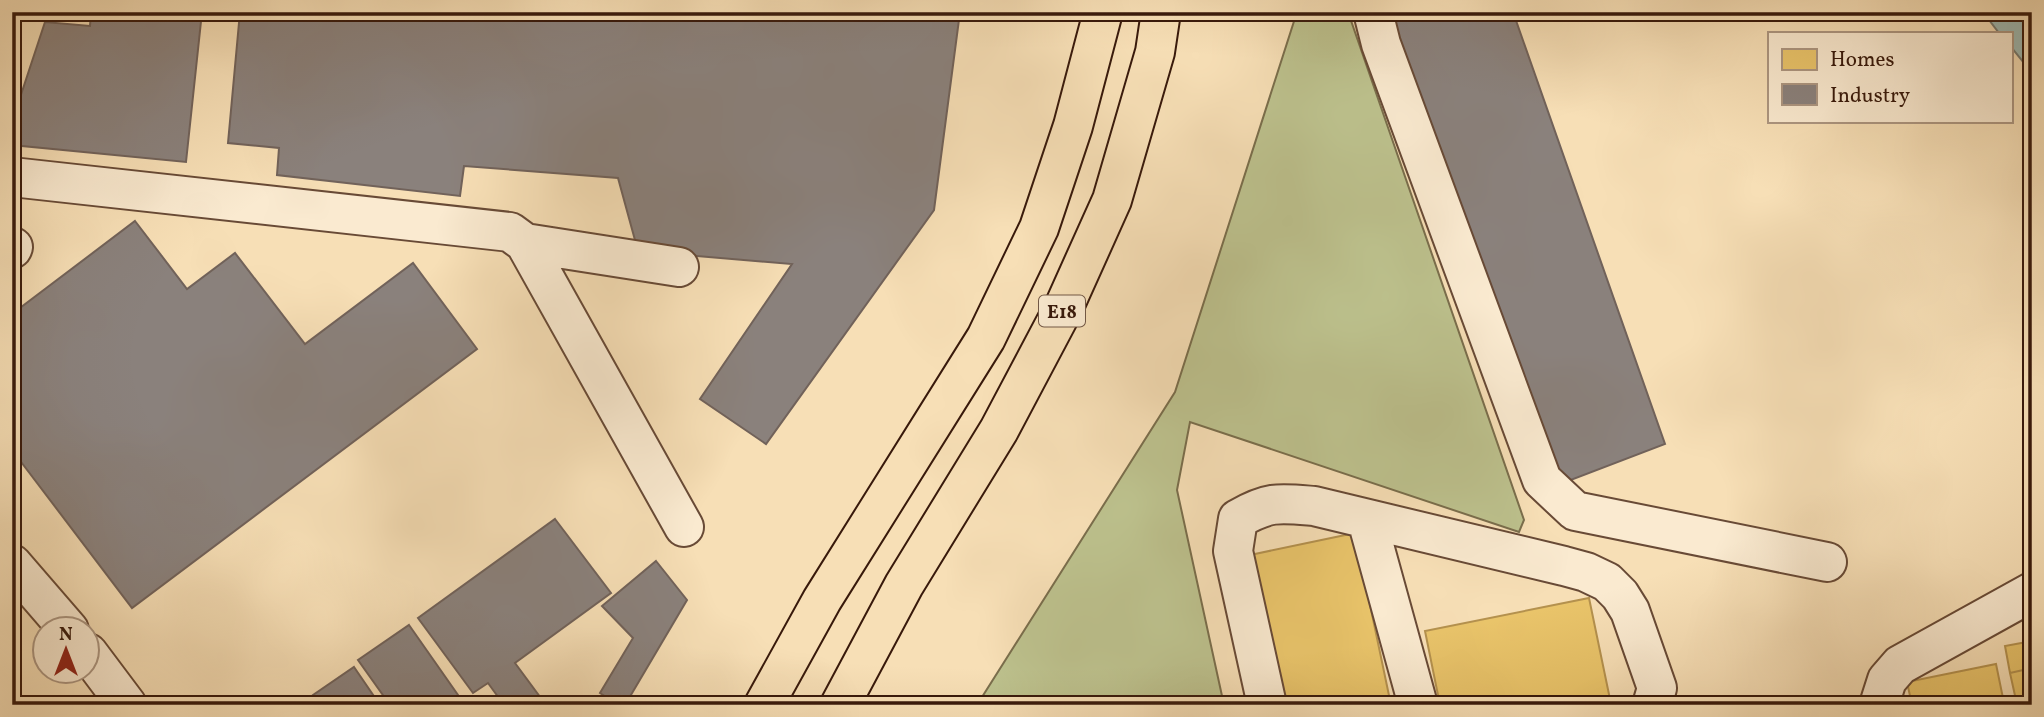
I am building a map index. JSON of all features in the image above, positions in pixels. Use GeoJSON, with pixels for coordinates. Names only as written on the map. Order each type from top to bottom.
{"type":"FeatureCollection","features":[{"type":"Feature","properties":{"kind":"highway","name":"E18"},"geometry":{"type":"LineString","coordinates":[[764,705],[822,600],[986,338],[1039,228],[1073,126],[1103,12]]}},
{"type":"Feature","properties":{"kind":"highway","name":"E18"},"geometry":{"type":"LineString","coordinates":[[840,705],[904,585],[999,430],[1063,309],[1112,200],[1155,52],[1161,12]]}},
{"type":"Feature","properties":{"kind":"street"},"geometry":{"type":"LineString","coordinates":[[1373,12],[1381,44],[1542,481],[1575,511],[1827,562]]}},
{"type":"Feature","properties":{"kind":"street"},"geometry":{"type":"LineString","coordinates":[[12,177],[510,232],[525,243],[684,527]]}},
{"type":"Feature","properties":{"kind":"street"},"geometry":{"type":"LineString","coordinates":[[525,243],[679,267]]}},
{"type":"Feature","properties":{"kind":"street"},"geometry":{"type":"LineString","coordinates":[[1267,705],[1233,551],[1238,519],[1259,507],[1283,503],[1314,506],[1564,566],[1607,582],[1620,595],[1630,611],[1657,688],[1652,705]]}},
{"type":"Feature","properties":{"kind":"street"},"geometry":{"type":"LineString","coordinates":[[1367,520],[1418,705]]}},
{"type":"Feature","properties":{"kind":"street"},"geometry":{"type":"LineString","coordinates":[[12,564],[58,616]]}},
{"type":"Feature","properties":{"kind":"street"},"geometry":{"type":"LineString","coordinates":[[1879,702],[1887,680],[1900,665],[2032,592]]}},
{"type":"Feature","properties":{"kind":"street"},"geometry":{"type":"LineString","coordinates":[[102,672],[127,705]]}},
{"type":"Feature","properties":{"kind":"green space"},"geometry":{"type":"Polygon","coordinates":[[[1297,12],[1348,12],[1524,520],[1519,532],[1190,422],[1177,490],[1224,705],[977,705],[1175,392],[1297,12]]]}},
{"type":"Feature","properties":{"kind":"water"},"geometry":{"type":"Polygon","coordinates":[[[1983,12],[2032,12],[2032,73],[2012,48],[2012,32],[1998,32],[1983,12]]]}},
{"type":"Feature","properties":{"kind":"building: Homes"},"geometry":{"type":"Polygon","coordinates":[[[1355,533],[1391,705],[1282,705],[1250,555],[1355,533]]]}},
{"type":"Feature","properties":{"kind":"building: Homes"},"geometry":{"type":"Polygon","coordinates":[[[1589,598],[1611,704],[1440,705],[1425,631],[1589,598]]]}},
{"type":"Feature","properties":{"kind":"building: Homes"},"geometry":{"type":"Polygon","coordinates":[[[2032,641],[2032,668],[2010,673],[2005,646],[2032,641]]]}},
{"type":"Feature","properties":{"kind":"building: Homes"},"geometry":{"type":"Polygon","coordinates":[[[1996,664],[2004,703],[1912,705],[1907,682],[1996,664]]]}},
{"type":"Feature","properties":{"kind":"building: Homes"},"geometry":{"type":"Polygon","coordinates":[[[2032,668],[2032,697],[2016,700],[2010,673],[2032,668]]]}},
{"type":"Feature","properties":{"kind":"building: Industry"},"geometry":{"type":"Polygon","coordinates":[[[91,12],[202,12],[186,162],[12,145],[12,122],[45,22],[90,26],[91,12]]]}},
{"type":"Feature","properties":{"kind":"building: Industry"},"geometry":{"type":"Polygon","coordinates":[[[240,12],[960,12],[934,210],[766,444],[700,399],[792,264],[638,251],[618,178],[464,166],[460,196],[277,175],[279,148],[228,143],[240,12]]]}},
{"type":"Feature","properties":{"kind":"building: Industry"},"geometry":{"type":"Polygon","coordinates":[[[1370,12],[1513,12],[1665,444],[1542,491],[1370,12]]]}},
{"type":"Feature","properties":{"kind":"building: Industry"},"geometry":{"type":"Polygon","coordinates":[[[135,221],[187,289],[235,253],[305,344],[413,263],[477,349],[132,608],[12,450],[12,314],[135,221]]]}},
{"type":"Feature","properties":{"kind":"building: Industry"},"geometry":{"type":"Polygon","coordinates":[[[555,519],[611,593],[515,663],[546,705],[504,705],[488,683],[473,693],[418,618],[555,519]]]}},
{"type":"Feature","properties":{"kind":"building: Industry"},"geometry":{"type":"Polygon","coordinates":[[[656,561],[687,600],[625,705],[618,705],[600,693],[633,638],[602,606],[656,561]]]}},
{"type":"Feature","properties":{"kind":"building: Industry"},"geometry":{"type":"Polygon","coordinates":[[[409,625],[465,705],[390,705],[358,660],[409,625]]]}},
{"type":"Feature","properties":{"kind":"building: Industry"},"geometry":{"type":"Polygon","coordinates":[[[354,667],[380,705],[319,705],[313,695],[354,667]]]}}]}
